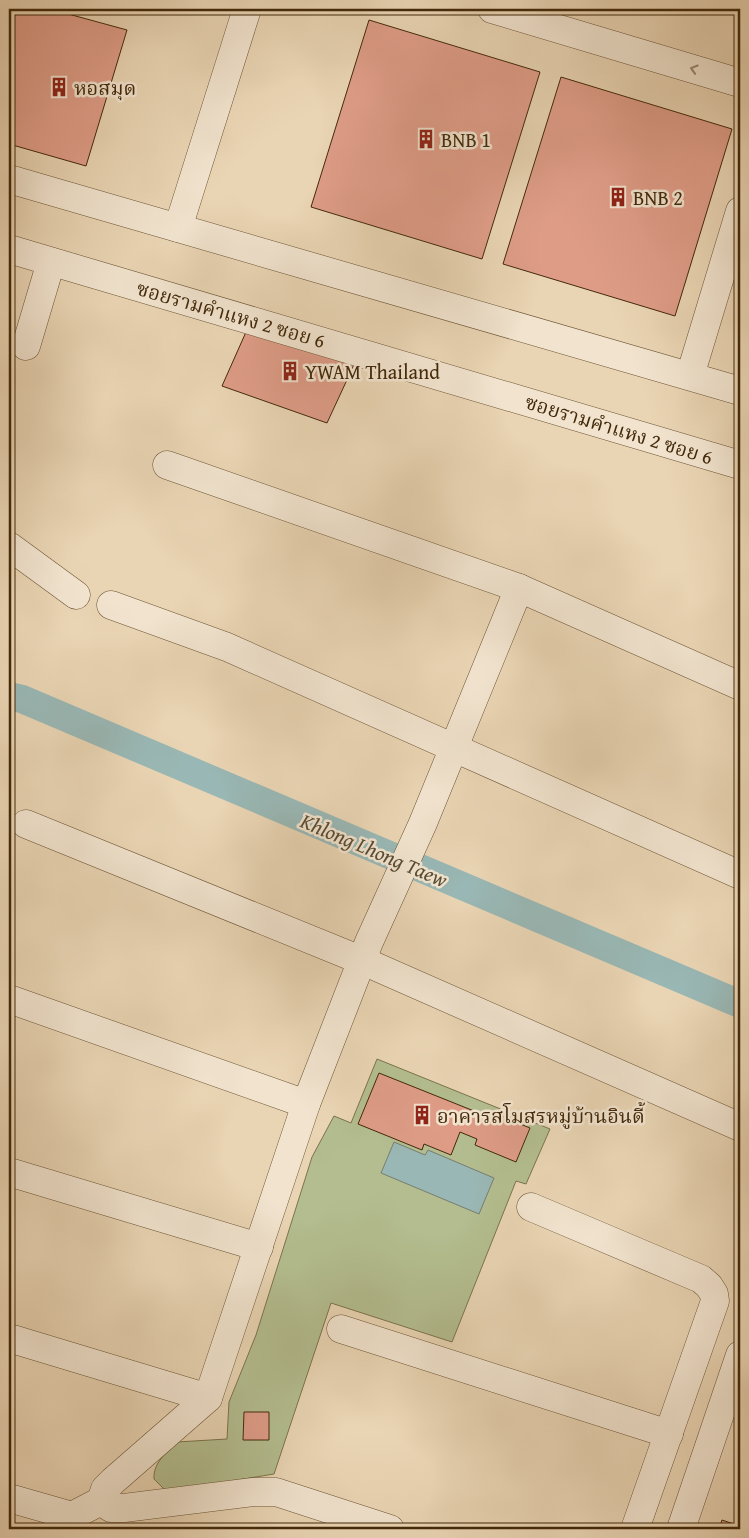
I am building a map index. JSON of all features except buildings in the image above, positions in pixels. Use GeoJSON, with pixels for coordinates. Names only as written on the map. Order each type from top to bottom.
{"type":"FeatureCollection","features":[{"type":"Feature","properties":{"kind":"street"},"geometry":{"type":"LineString","coordinates":[[178,228],[247,9]]}},
{"type":"Feature","properties":{"kind":"street"},"geometry":{"type":"LineString","coordinates":[[492,9],[740,83]]}},
{"type":"Feature","properties":{"kind":"street"},"geometry":{"type":"LineString","coordinates":[[9,179],[740,391]]}},
{"type":"Feature","properties":{"kind":"street"},"geometry":{"type":"LineString","coordinates":[[690,376],[740,211]]}},
{"type":"Feature","properties":{"kind":"street","name":"ซอยรามคำแหง 2 ซอย 6"},"geometry":{"type":"LineString","coordinates":[[9,249],[740,465]]}},
{"type":"Feature","properties":{"kind":"street"},"geometry":{"type":"LineString","coordinates":[[26,346],[51,262]]}},
{"type":"Feature","properties":{"kind":"street"},"geometry":{"type":"LineString","coordinates":[[167,465],[519,588],[740,686]]}},
{"type":"Feature","properties":{"kind":"street"},"geometry":{"type":"LineString","coordinates":[[9,546],[76,594]]}},
{"type":"Feature","properties":{"kind":"street"},"geometry":{"type":"LineString","coordinates":[[9,1498],[65,1523],[101,1501],[105,1489],[113,1481],[208,1398],[306,1104],[363,961],[454,749],[519,588]]}},
{"type":"Feature","properties":{"kind":"street"},"geometry":{"type":"LineString","coordinates":[[111,605],[226,647],[740,875]]}},
{"type":"Feature","properties":{"kind":"street"},"geometry":{"type":"LineString","coordinates":[[26,824],[363,961],[740,1126]]}},
{"type":"Feature","properties":{"kind":"street"},"geometry":{"type":"LineString","coordinates":[[9,999],[306,1104]]}},
{"type":"Feature","properties":{"kind":"street"},"geometry":{"type":"LineString","coordinates":[[9,1172],[259,1247]]}},
{"type":"Feature","properties":{"kind":"street"},"geometry":{"type":"LineString","coordinates":[[531,1207],[701,1279],[709,1286],[715,1301],[635,1529]]}},
{"type":"Feature","properties":{"kind":"street"},"geometry":{"type":"LineString","coordinates":[[341,1329],[669,1434]]}},
{"type":"Feature","properties":{"kind":"street"},"geometry":{"type":"LineString","coordinates":[[9,1339],[208,1398]]}},
{"type":"Feature","properties":{"kind":"street"},"geometry":{"type":"LineString","coordinates":[[681,1529],[740,1355]]}},
{"type":"Feature","properties":{"kind":"street"},"geometry":{"type":"LineString","coordinates":[[101,1501],[112,1508],[124,1508],[253,1492],[276,1492],[390,1529]]}},
{"type":"Feature","properties":{"kind":"green space"},"geometry":{"type":"Polygon","coordinates":[[[377,1059],[550,1129],[526,1184],[516,1181],[452,1342],[331,1303],[274,1474],[171,1491],[164,1489],[154,1479],[154,1473],[161,1458],[177,1442],[227,1439],[229,1402],[256,1335],[312,1157],[334,1116],[351,1123],[377,1059]]]}},
{"type":"Feature","properties":{"kind":"water"},"geometry":{"type":"Polygon","coordinates":[[[394,1142],[425,1155],[428,1150],[494,1178],[479,1214],[381,1173],[394,1142]]]}},
{"type":"Feature","properties":{"kind":"waterway","name":"Khlong Lhong Taew"},"geometry":{"type":"LineString","coordinates":[[9,696],[22,699],[740,1004]]}},
{"type":"Feature","properties":{"kind":"place","name":"หอสมุด"},"geometry":{"type":"Point","coordinates":[59,87]}},
{"type":"Feature","properties":{"kind":"place","name":"BNB 1"},"geometry":{"type":"Point","coordinates":[426,139]}},
{"type":"Feature","properties":{"kind":"place","name":"BNB 2"},"geometry":{"type":"Point","coordinates":[618,197]}},
{"type":"Feature","properties":{"kind":"place","name":"YWAM Thailand"},"geometry":{"type":"Point","coordinates":[290,371]}},
{"type":"Feature","properties":{"kind":"place","name":"อาคารสโมสรหมู่บ้านอินดี้"},"geometry":{"type":"Point","coordinates":[422,1115]}}]}
